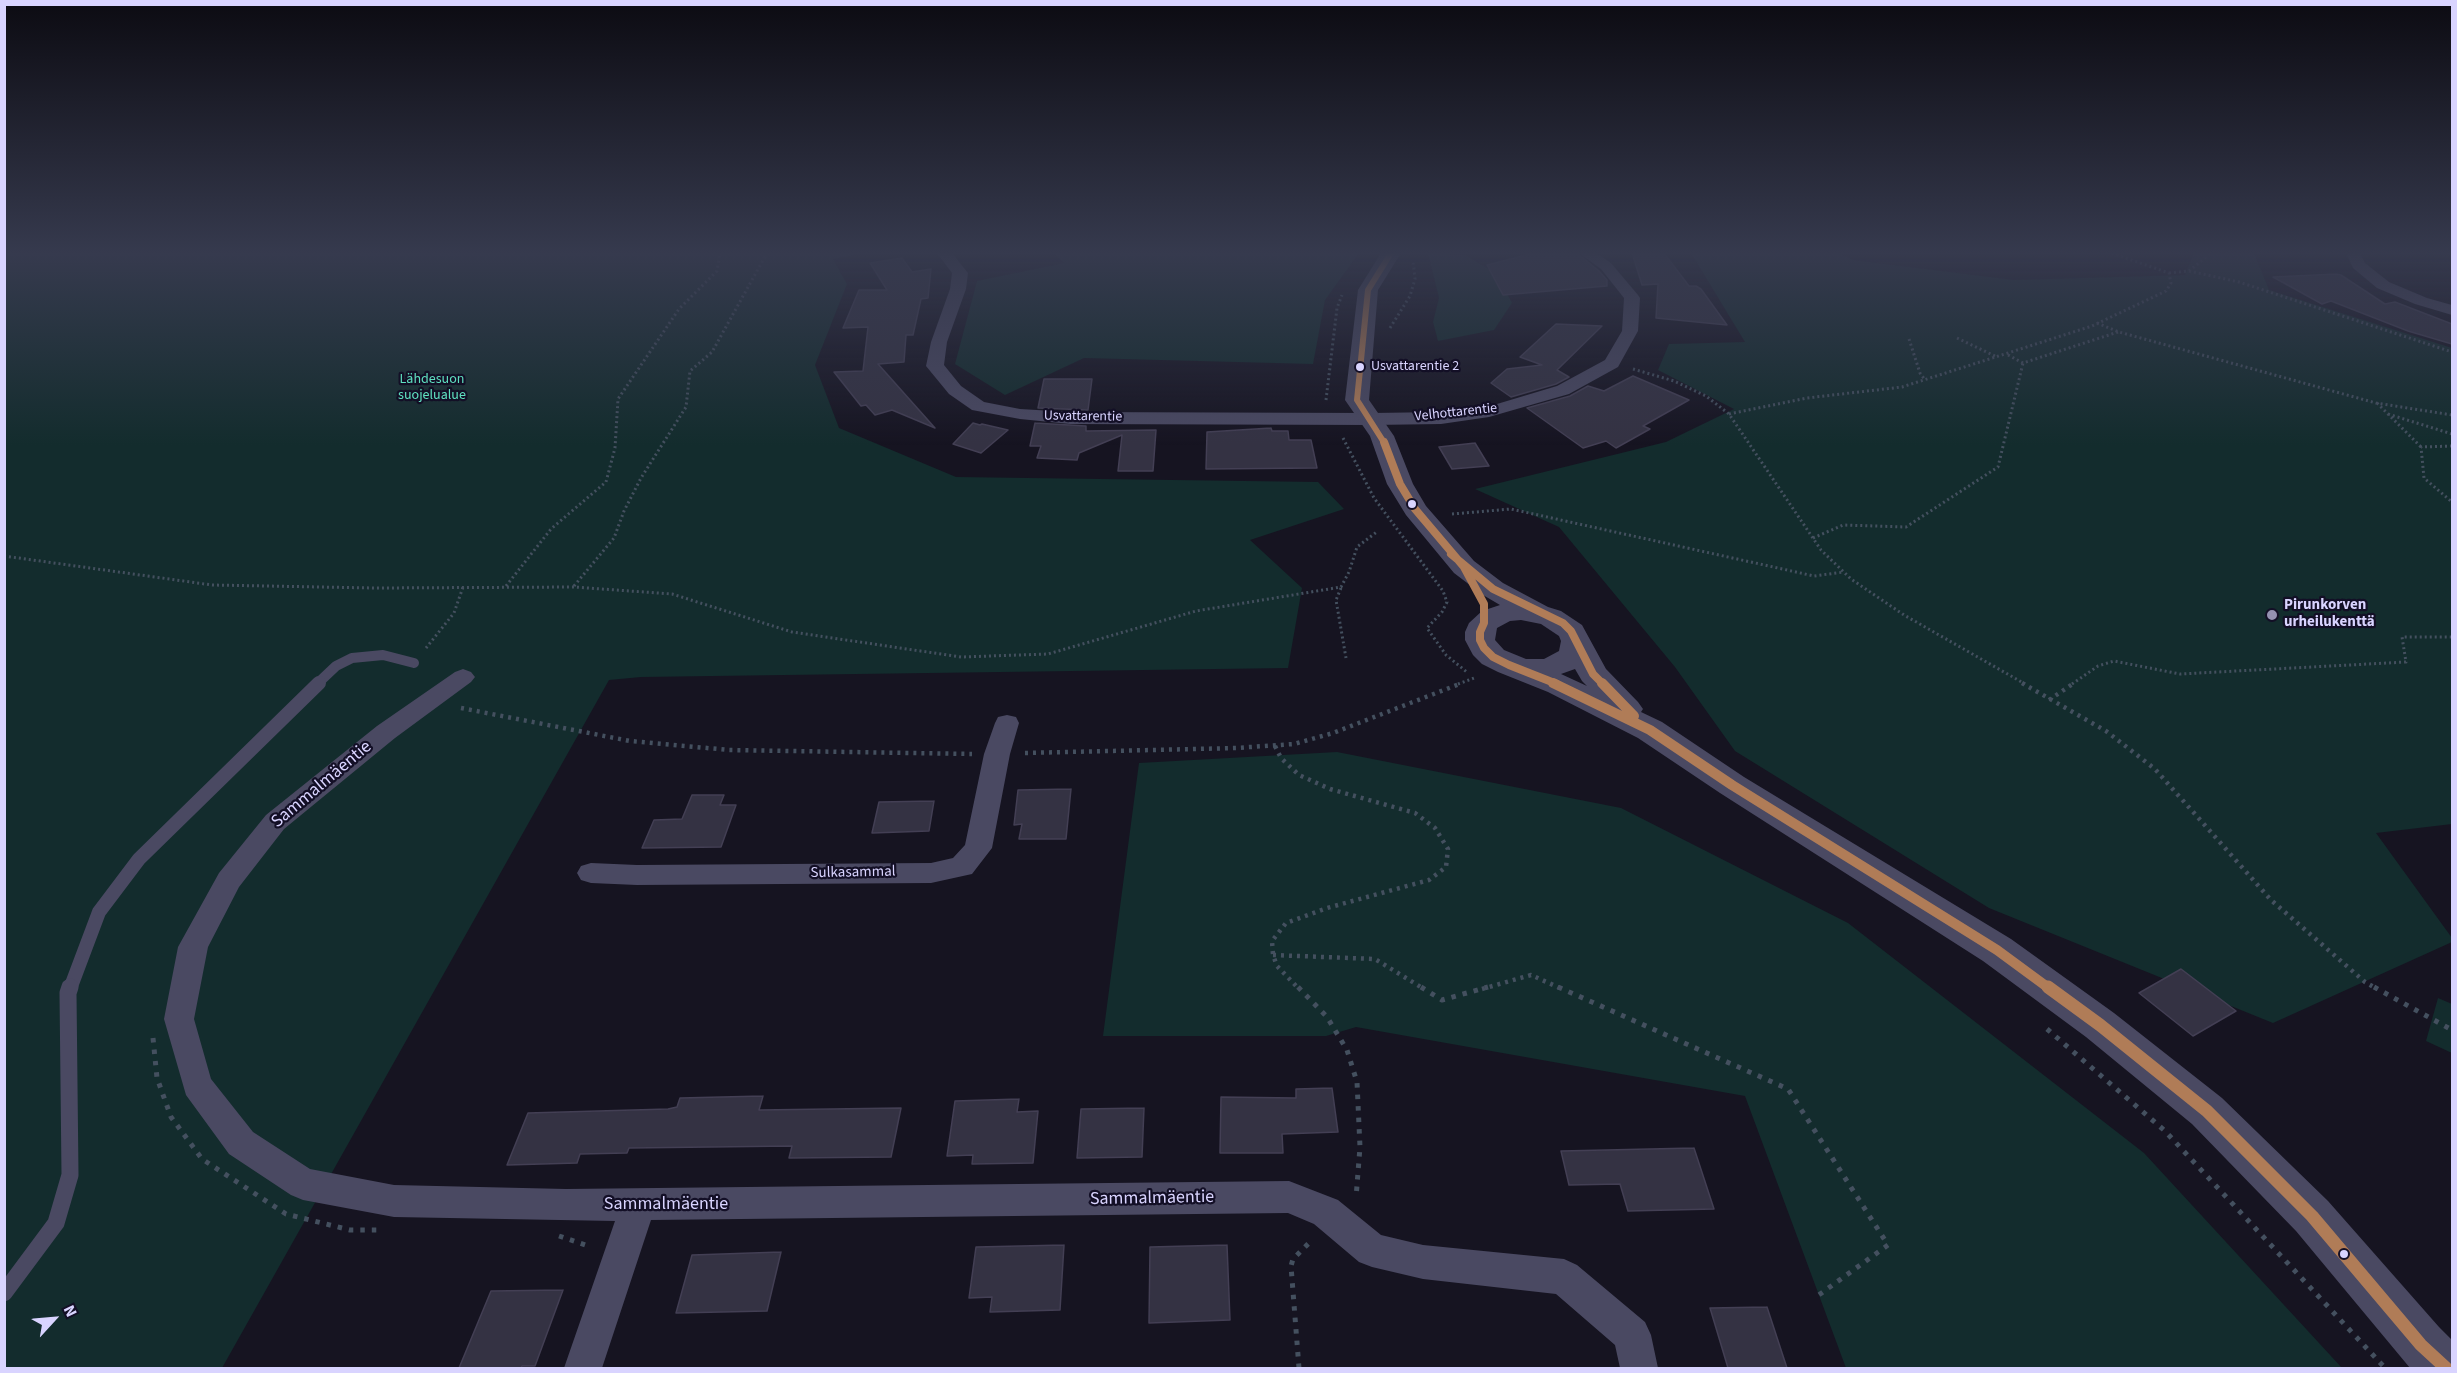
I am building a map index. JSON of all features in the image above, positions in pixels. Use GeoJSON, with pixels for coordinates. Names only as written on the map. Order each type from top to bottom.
{"type":"FeatureCollection","features":[{"type":"Feature","properties":{"kind":"street","name":"Usvattarentie"},"geometry":{"type":"LineString","coordinates":[[948,317],[939,342],[935,366],[955,390],[978,406],[1020,414],[1070,418],[1372,419]]}},
{"type":"Feature","properties":{"kind":"street"},"geometry":{"type":"LineString","coordinates":[[1365,317],[1357,400],[1382,436],[1400,484],[1414,509],[1464,567],[1493,589],[1563,623],[1571,631],[1593,674],[1650,730]]}},
{"type":"Feature","properties":{"kind":"street"},"geometry":{"type":"LineString","coordinates":[[1612,363],[1630,331],[1631,317]]}},
{"type":"Feature","properties":{"kind":"street","name":"Velhottarentie"},"geometry":{"type":"LineString","coordinates":[[1372,419],[1441,418],[1489,412],[1563,390],[1612,363]]}},
{"type":"Feature","properties":{"kind":"street"},"geometry":{"type":"LineString","coordinates":[[1464,567],[1484,604],[1484,623],[1480,632],[1480,640],[1493,657],[1559,685],[1650,730],[1732,785],[1997,950],[2100,1025],[2208,1111],[2312,1216],[2421,1345],[2446,1368]]}},
{"type":"Feature","properties":{"kind":"street"},"geometry":{"type":"LineString","coordinates":[[1484,623],[1506,612],[1537,612]]}},
{"type":"Feature","properties":{"kind":"street"},"geometry":{"type":"LineString","coordinates":[[1509,665],[1526,669],[1545,669],[1559,665],[1570,658],[1575,651],[1576,642]]}},
{"type":"Feature","properties":{"kind":"street","name":"Sammalmäentie"},"geometry":{"type":"LineString","coordinates":[[463,677],[386,732],[275,822],[229,880],[192,947],[179,1018],[197,1086],[241,1143],[303,1184],[394,1201],[638,1206],[1289,1197],[1326,1212],[1371,1250],[1423,1262],[1564,1277],[1632,1335],[1639,1368]]}},
{"type":"Feature","properties":{"kind":"street","name":"Sulkasammal"},"geometry":{"type":"LineString","coordinates":[[591,873],[637,875],[932,873],[962,867],[978,848],[997,754],[1007,723]]}},
{"type":"Feature","properties":{"kind":"street"},"geometry":{"type":"LineString","coordinates":[[583,1368],[638,1206]]}},
{"type":"Feature","properties":{"kind":"lane"},"geometry":{"type":"LineString","coordinates":[[4,1293],[56,1223],[70,1175],[68,993],[99,912],[140,859],[336,666],[352,658],[367,655],[383,655],[414,663]]}},
{"type":"Feature","properties":{"kind":"path"},"geometry":{"type":"LineString","coordinates":[[506,586],[552,529],[606,482],[615,448],[618,399],[674,317]]}},
{"type":"Feature","properties":{"kind":"path"},"geometry":{"type":"LineString","coordinates":[[574,587],[614,538],[624,511],[641,478],[686,407],[690,371],[712,352],[731,317]]}},
{"type":"Feature","properties":{"kind":"path"},"geometry":{"type":"LineString","coordinates":[[1386,334],[1397,317]]}},
{"type":"Feature","properties":{"kind":"path"},"geometry":{"type":"LineString","coordinates":[[1729,414],[1807,398],[1902,387],[2057,339],[2110,317]]}},
{"type":"Feature","properties":{"kind":"path"},"geometry":{"type":"LineString","coordinates":[[2346,317],[2452,352]]}},
{"type":"Feature","properties":{"kind":"path"},"geometry":{"type":"LineString","coordinates":[[2097,323],[2119,332],[2376,403],[2452,415]]}},
{"type":"Feature","properties":{"kind":"path"},"geometry":{"type":"LineString","coordinates":[[2008,355],[2023,363],[2119,332]]}},
{"type":"Feature","properties":{"kind":"path"},"geometry":{"type":"LineString","coordinates":[[1957,338],[1998,358]]}},
{"type":"Feature","properties":{"kind":"path"},"geometry":{"type":"LineString","coordinates":[[1909,339],[1920,374],[1925,380]]}},
{"type":"Feature","properties":{"kind":"path"},"geometry":{"type":"LineString","coordinates":[[1612,363],[1674,381],[1706,396],[1729,414],[1821,550],[1845,572],[1904,615],[2106,732],[2155,769],[2271,900],[2365,982],[2452,1030]]}},
{"type":"Feature","properties":{"kind":"path"},"geometry":{"type":"LineString","coordinates":[[1813,538],[1843,525],[1906,527],[1998,467],[2023,363]]}},
{"type":"Feature","properties":{"kind":"path"},"geometry":{"type":"LineString","coordinates":[[2376,403],[2421,447],[2424,478],[2452,502]]}},
{"type":"Feature","properties":{"kind":"path"},"geometry":{"type":"LineString","coordinates":[[2388,414],[2452,435]]}},
{"type":"Feature","properties":{"kind":"path"},"geometry":{"type":"LineString","coordinates":[[2421,447],[2452,446]]}},
{"type":"Feature","properties":{"kind":"path"},"geometry":{"type":"LineString","coordinates":[[1451,514],[1511,509],[1814,576],[1845,572]]}},
{"type":"Feature","properties":{"kind":"path"},"geometry":{"type":"LineString","coordinates":[[1346,658],[1336,600],[1349,572],[1357,546],[1378,531]]}},
{"type":"Feature","properties":{"kind":"path"},"geometry":{"type":"LineString","coordinates":[[4,556],[212,585],[374,588],[574,587],[672,594],[792,632],[961,657],[1048,654],[1196,611],[1341,587]]}},
{"type":"Feature","properties":{"kind":"path"},"geometry":{"type":"LineString","coordinates":[[414,663],[454,613],[464,587]]}},
{"type":"Feature","properties":{"kind":"path"},"geometry":{"type":"LineString","coordinates":[[2049,700],[2098,666],[2114,661],[2180,674],[2406,662],[2402,637],[2452,637]]}},
{"type":"Feature","properties":{"kind":"path"},"geometry":{"type":"LineString","coordinates":[[1275,746],[1281,758],[1299,776],[1330,789],[1414,813],[1435,828],[1448,849],[1446,867],[1428,880],[1327,908],[1286,923],[1272,941],[1277,966],[1327,1017],[1347,1050],[1357,1082],[1360,1147],[1356,1198],[1340,1223],[1312,1240],[1293,1259],[1291,1266],[1299,1368]]}},
{"type":"Feature","properties":{"kind":"path"},"geometry":{"type":"LineString","coordinates":[[1273,955],[1375,959],[1442,1000],[1531,975],[1788,1089],[1888,1245],[1816,1297]]}},
{"type":"Feature","properties":{"kind":"green space","name":"Lähdesuon suojelualue"},"geometry":{"type":"Polygon","coordinates":[[[5,317],[834,317],[815,365],[839,428],[956,477],[1318,482],[1344,509],[1250,540],[1302,588],[1288,668],[641,677],[609,680],[222,1368],[5,1368],[5,317]]]}},
{"type":"Feature","properties":{"kind":"green space"},"geometry":{"type":"Polygon","coordinates":[[[967,317],[1322,317],[1313,364],[1084,358],[1005,395],[955,364],[967,317]]]}},
{"type":"Feature","properties":{"kind":"green space"},"geometry":{"type":"Polygon","coordinates":[[[1434,317],[1503,317],[1494,330],[1438,341],[1433,322],[1434,317]]]}},
{"type":"Feature","properties":{"kind":"green space"},"geometry":{"type":"Polygon","coordinates":[[[1730,317],[2354,317],[2452,348],[2452,824],[2376,833],[2452,938],[2452,942],[2273,1023],[1989,908],[1735,751],[1675,667],[1559,527],[1475,489],[1666,442],[1734,409],[1658,370],[1669,344],[1745,342],[1730,317]]]}},
{"type":"Feature","properties":{"kind":"green space"},"geometry":{"type":"Polygon","coordinates":[[[1337,752],[1621,808],[1848,923],[2144,1153],[2342,1368],[1846,1368],[1745,1096],[1356,1027],[1326,1036],[1103,1036],[1139,763],[1337,752]]]}},
{"type":"Feature","properties":{"kind":"green space"},"geometry":{"type":"Polygon","coordinates":[[[2438,998],[2452,1004],[2452,1053],[2426,1041],[2438,998]]]}},
{"type":"Feature","properties":{"kind":"building"},"geometry":{"type":"Polygon","coordinates":[[[848,317],[917,317],[913,335],[906,335],[904,362],[878,364],[935,428],[892,410],[875,415],[866,405],[861,406],[834,372],[863,371],[868,327],[843,328],[848,317]]]}},
{"type":"Feature","properties":{"kind":"building"},"geometry":{"type":"Polygon","coordinates":[[[1721,317],[1727,325],[1656,318],[1721,317]]]}},
{"type":"Feature","properties":{"kind":"building"},"geometry":{"type":"Polygon","coordinates":[[[2372,317],[2434,317],[2452,324],[2452,344],[2372,317]]]}},
{"type":"Feature","properties":{"kind":"building"},"geometry":{"type":"Polygon","coordinates":[[[1556,324],[1602,326],[1557,370],[1569,377],[1556,384],[1511,397],[1491,383],[1507,369],[1542,365],[1520,357],[1556,324]]]}},
{"type":"Feature","properties":{"kind":"building"},"geometry":{"type":"Polygon","coordinates":[[[1633,376],[1689,400],[1643,426],[1650,429],[1616,448],[1606,441],[1583,448],[1527,408],[1570,396],[1588,386],[1604,391],[1633,376]]]}},
{"type":"Feature","properties":{"kind":"building"},"geometry":{"type":"Polygon","coordinates":[[[1044,379],[1092,379],[1088,410],[1038,408],[1044,379]]]}},
{"type":"Feature","properties":{"kind":"building"},"geometry":{"type":"Polygon","coordinates":[[[973,423],[1008,430],[981,453],[953,444],[973,423]]]}},
{"type":"Feature","properties":{"kind":"building"},"geometry":{"type":"Polygon","coordinates":[[[1035,423],[1086,426],[1086,431],[1156,430],[1153,471],[1118,471],[1122,435],[1079,453],[1077,460],[1037,458],[1041,446],[1030,446],[1035,423]]]}},
{"type":"Feature","properties":{"kind":"building"},"geometry":{"type":"Polygon","coordinates":[[[1271,428],[1272,431],[1288,431],[1289,440],[1311,440],[1317,468],[1206,469],[1207,432],[1271,428]]]}},
{"type":"Feature","properties":{"kind":"building"},"geometry":{"type":"Polygon","coordinates":[[[1475,443],[1489,466],[1452,469],[1439,447],[1475,443]]]}},
{"type":"Feature","properties":{"kind":"building"},"geometry":{"type":"Polygon","coordinates":[[[1071,789],[1066,839],[1019,839],[1022,824],[1014,825],[1018,790],[1071,789]]]}},
{"type":"Feature","properties":{"kind":"building"},"geometry":{"type":"Polygon","coordinates":[[[692,795],[724,795],[720,805],[736,805],[721,847],[642,848],[654,820],[682,819],[692,795]]]}},
{"type":"Feature","properties":{"kind":"building"},"geometry":{"type":"Polygon","coordinates":[[[934,801],[929,831],[872,833],[879,802],[934,801]]]}},
{"type":"Feature","properties":{"kind":"building"},"geometry":{"type":"Polygon","coordinates":[[[2181,969],[2236,1011],[2193,1036],[2139,993],[2181,969]]]}},
{"type":"Feature","properties":{"kind":"building"},"geometry":{"type":"Polygon","coordinates":[[[1332,1088],[1338,1132],[1282,1134],[1283,1153],[1220,1153],[1221,1097],[1296,1098],[1296,1089],[1332,1088]]]}},
{"type":"Feature","properties":{"kind":"building"},"geometry":{"type":"Polygon","coordinates":[[[763,1096],[759,1110],[901,1108],[891,1157],[789,1158],[792,1146],[629,1148],[627,1153],[580,1154],[577,1163],[507,1165],[528,1113],[668,1109],[677,1107],[680,1098],[763,1096]]]}},
{"type":"Feature","properties":{"kind":"building"},"geometry":{"type":"Polygon","coordinates":[[[1019,1099],[1017,1112],[1038,1111],[1033,1163],[972,1164],[973,1155],[947,1156],[955,1101],[1019,1099]]]}},
{"type":"Feature","properties":{"kind":"building"},"geometry":{"type":"Polygon","coordinates":[[[1144,1108],[1142,1157],[1077,1158],[1081,1109],[1144,1108]]]}},
{"type":"Feature","properties":{"kind":"building"},"geometry":{"type":"Polygon","coordinates":[[[1694,1148],[1714,1209],[1628,1211],[1620,1184],[1569,1185],[1561,1151],[1694,1148]]]}},
{"type":"Feature","properties":{"kind":"building"},"geometry":{"type":"Polygon","coordinates":[[[1064,1245],[1060,1310],[990,1312],[992,1297],[969,1298],[976,1247],[1064,1245]]]}},
{"type":"Feature","properties":{"kind":"building"},"geometry":{"type":"Polygon","coordinates":[[[1227,1245],[1230,1320],[1149,1323],[1150,1247],[1227,1245]]]}},
{"type":"Feature","properties":{"kind":"building"},"geometry":{"type":"Polygon","coordinates":[[[781,1252],[767,1311],[676,1313],[692,1255],[781,1252]]]}},
{"type":"Feature","properties":{"kind":"building"},"geometry":{"type":"Polygon","coordinates":[[[563,1290],[535,1366],[459,1368],[491,1291],[563,1290]]]}},
{"type":"Feature","properties":{"kind":"building"},"geometry":{"type":"Polygon","coordinates":[[[1767,1307],[1787,1368],[1728,1368],[1710,1308],[1767,1307]]]}},
{"type":"Feature","properties":{"kind":"transit line"},"geometry":{"type":"LineString","coordinates":[[1365,317],[1357,400],[1382,436],[1400,484],[1415,509],[1464,567],[1484,604],[1484,623],[1480,632],[1480,640],[1493,657],[1559,685],[1650,730],[1732,785],[1997,950],[2100,1025],[2207,1111],[2312,1216],[2421,1345],[2446,1368]]}},
{"type":"Feature","properties":{"kind":"transit line"},"geometry":{"type":"LineString","coordinates":[[1451,554],[1493,589],[1563,623],[1571,631],[1593,674],[1634,716]]}},
{"type":"Feature","properties":{"kind":"place","name":"Usvattarentie 2"},"geometry":{"type":"Point","coordinates":[1360,367]}},
{"type":"Feature","properties":{"kind":"place","name":"Pirunkorven urheilukenttä"},"geometry":{"type":"Point","coordinates":[2272,615]}}]}
